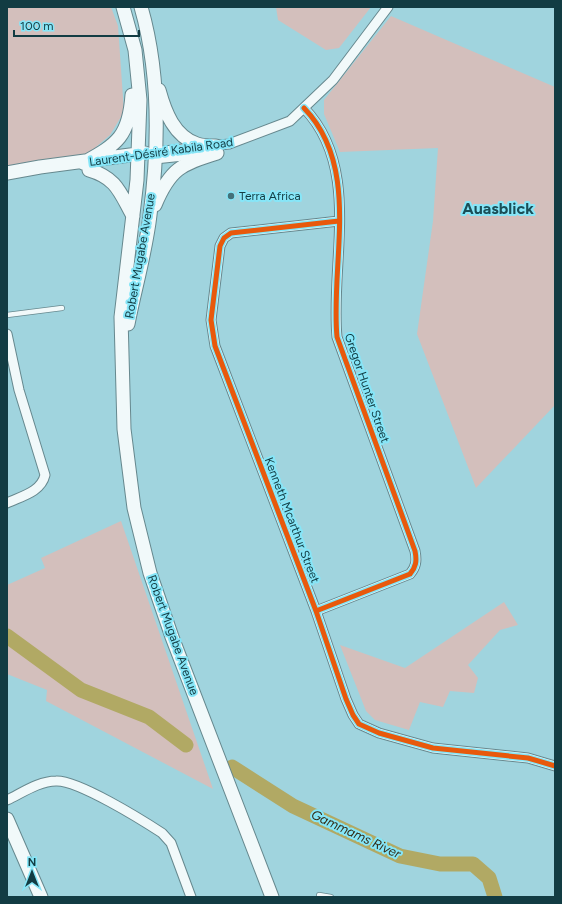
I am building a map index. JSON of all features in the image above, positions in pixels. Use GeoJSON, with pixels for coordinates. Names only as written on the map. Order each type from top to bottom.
{"type":"FeatureCollection","features":[{"type":"Feature","properties":{"kind":"main road","name":"Robert Mugabe Avenue"},"geometry":{"type":"LineString","coordinates":[[123,7],[131,31],[135,50],[140,100],[138,158],[133,216],[121,317],[121,362],[124,429],[134,508],[150,573],[172,637],[272,897]]}},
{"type":"Feature","properties":{"kind":"main road","name":"Robert Mugabe Avenue"},"geometry":{"type":"LineString","coordinates":[[121,362],[150,215],[155,156],[153,67],[149,36],[141,7]]}},
{"type":"Feature","properties":{"kind":"main road"},"geometry":{"type":"LineString","coordinates":[[131,31],[132,84],[130,116],[127,126],[118,139],[107,150],[86,166],[107,177],[114,183],[133,216]]}},
{"type":"Feature","properties":{"kind":"main road"},"geometry":{"type":"LineString","coordinates":[[153,67],[163,104],[176,129],[197,144],[217,149]]}},
{"type":"Feature","properties":{"kind":"main road"},"geometry":{"type":"LineString","coordinates":[[150,215],[161,190],[177,170],[190,161],[217,149]]}},
{"type":"Feature","properties":{"kind":"main road","name":"Laurent-Désiré Kabila Road"},"geometry":{"type":"LineString","coordinates":[[7,173],[40,167],[86,166],[155,156]]}},
{"type":"Feature","properties":{"kind":"main road"},"geometry":{"type":"LineString","coordinates":[[7,819],[41,897]]}},
{"type":"Feature","properties":{"kind":"street","name":"Laurent-Désiré Kabila Road"},"geometry":{"type":"LineString","coordinates":[[155,156],[217,149],[290,121],[332,80],[388,7]]}},
{"type":"Feature","properties":{"kind":"street","name":"Gregor Hunter Street"},"geometry":{"type":"LineString","coordinates":[[304,108],[323,131],[330,146],[336,173],[339,222],[339,262],[336,318],[337,336],[417,560],[415,568],[410,574],[316,611]]}},
{"type":"Feature","properties":{"kind":"street","name":"Kenneth Mcarthur Street"},"geometry":{"type":"LineString","coordinates":[[339,222],[231,233],[224,238],[220,246],[211,320],[215,346],[316,611],[346,699],[359,724],[379,733],[433,748],[528,758],[555,766]]}},
{"type":"Feature","properties":{"kind":"street"},"geometry":{"type":"LineString","coordinates":[[7,334],[19,390],[45,474],[44,482],[39,488],[7,503]]}},
{"type":"Feature","properties":{"kind":"street"},"geometry":{"type":"LineString","coordinates":[[7,800],[47,782],[56,781],[75,784],[162,834],[171,844],[191,897]]}},
{"type":"Feature","properties":{"kind":"lane"},"geometry":{"type":"LineString","coordinates":[[7,315],[62,308]]}},
{"type":"Feature","properties":{"kind":"lane"},"geometry":{"type":"LineString","coordinates":[[319,895],[331,897]]}},
{"type":"Feature","properties":{"kind":"shaded area"},"geometry":{"type":"Polygon","coordinates":[[[7,7],[111,7],[118,26],[124,112],[110,135],[82,159],[7,173],[7,7]]]}},
{"type":"Feature","properties":{"kind":"shaded area"},"geometry":{"type":"Polygon","coordinates":[[[276,7],[371,7],[339,48],[326,50],[278,20],[276,7]]]}},
{"type":"Feature","properties":{"kind":"shaded area"},"geometry":{"type":"Polygon","coordinates":[[[391,16],[555,87],[555,405],[476,488],[417,334],[433,221],[438,148],[340,152],[324,114],[324,100],[391,16]]]}},
{"type":"Feature","properties":{"kind":"shaded area"},"geometry":{"type":"Polygon","coordinates":[[[121,521],[213,789],[46,701],[47,690],[7,674],[7,585],[45,568],[41,558],[121,521]]]}},
{"type":"Feature","properties":{"kind":"shaded area"},"geometry":{"type":"Polygon","coordinates":[[[504,602],[518,625],[500,630],[468,665],[478,678],[474,693],[450,691],[443,707],[420,702],[409,730],[375,720],[366,711],[340,645],[405,668],[504,602]]]}},
{"type":"Feature","properties":{"kind":"waterway","name":"Gammams River"},"geometry":{"type":"LineString","coordinates":[[7,636],[81,690],[149,717],[186,745]]}},
{"type":"Feature","properties":{"kind":"waterway","name":"Gammams River"},"geometry":{"type":"LineString","coordinates":[[232,767],[293,806],[400,856],[440,864],[473,864],[489,878],[495,897]]}},
{"type":"Feature","properties":{"kind":"cycle path"},"geometry":{"type":"LineString","coordinates":[[304,108],[322,132],[333,159],[338,187],[340,217],[336,308],[337,337],[415,551],[416,558],[416,564],[410,574],[316,611]]}},
{"type":"Feature","properties":{"kind":"cycle path"},"geometry":{"type":"LineString","coordinates":[[339,221],[231,233],[224,238],[220,246],[211,320],[215,346],[316,611],[346,699],[359,724],[379,733],[433,748],[528,758],[555,766]]}},
{"type":"Feature","properties":{"kind":"place","name":"Terra Africa"},"geometry":{"type":"Point","coordinates":[231,196]}},
{"type":"Feature","properties":{"kind":"district","name":"Auasblick"},"geometry":{"type":"Point","coordinates":[498,208]}}]}
